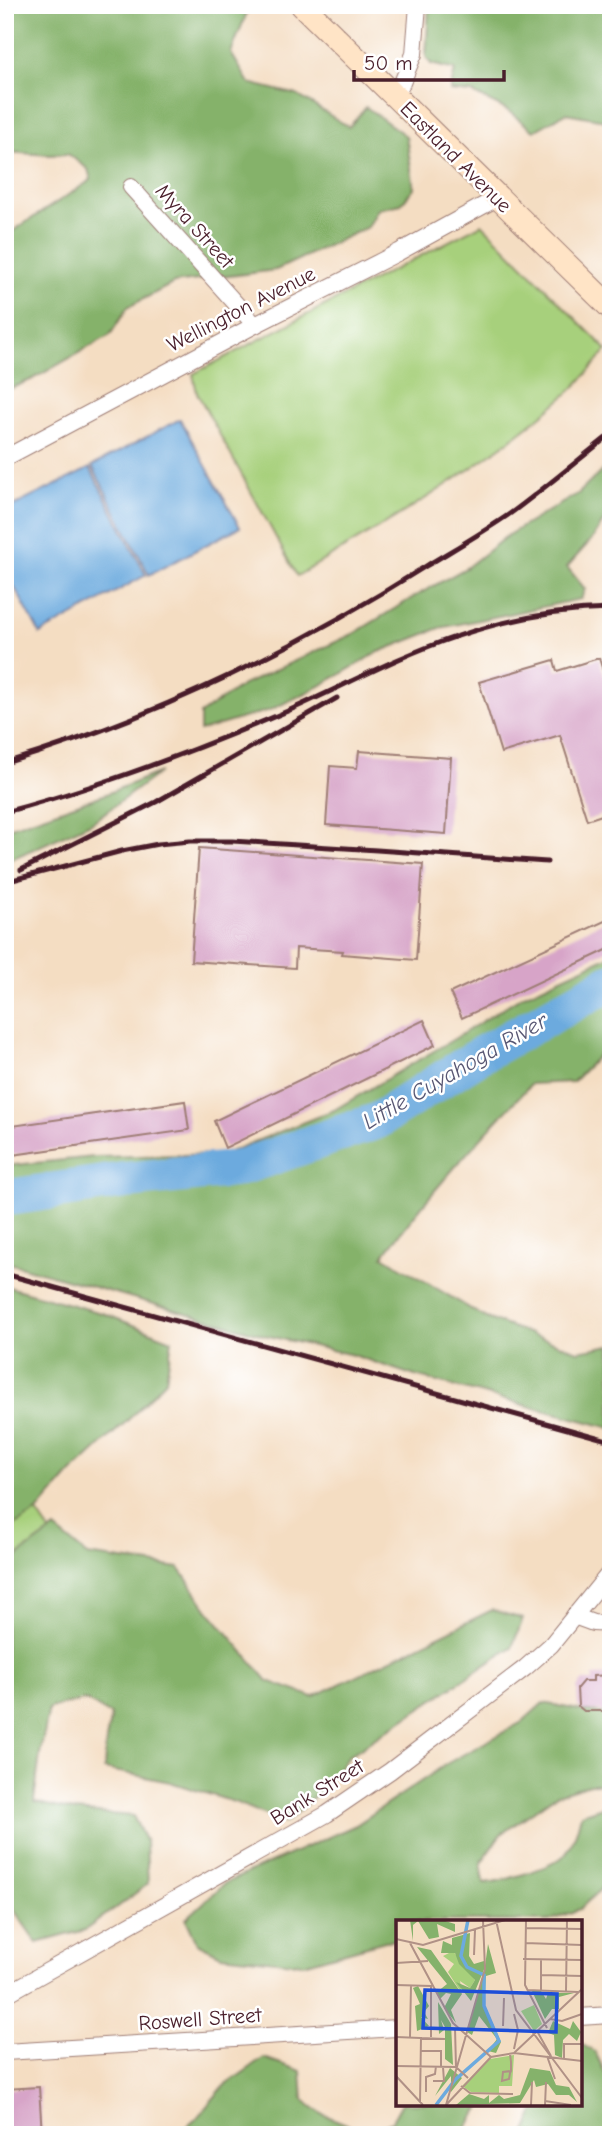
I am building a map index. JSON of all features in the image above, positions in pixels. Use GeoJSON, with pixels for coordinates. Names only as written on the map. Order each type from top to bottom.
{"type":"FeatureCollection","features":[{"type":"Feature","properties":{"kind":"street","name":"Eastland Avenue"},"geometry":{"type":"LineString","coordinates":[[302,5],[611,308]]}},
{"type":"Feature","properties":{"kind":"street"},"geometry":{"type":"LineString","coordinates":[[396,97],[414,54],[418,5]]}},
{"type":"Feature","properties":{"kind":"street","name":"Myra Street"},"geometry":{"type":"LineString","coordinates":[[131,187],[256,325]]}},
{"type":"Feature","properties":{"kind":"street","name":"Wellington Avenue"},"geometry":{"type":"LineString","coordinates":[[5,458],[497,198]]}},
{"type":"Feature","properties":{"kind":"street","name":"Bank Street"},"geometry":{"type":"LineString","coordinates":[[5,1995],[316,1821],[357,1794],[525,1668],[551,1644],[611,1571]]}},
{"type":"Feature","properties":{"kind":"street"},"geometry":{"type":"LineString","coordinates":[[574,1616],[593,1623],[611,1624]]}},
{"type":"Feature","properties":{"kind":"street"},"geometry":{"type":"LineString","coordinates":[[581,2017],[611,2015]]}},
{"type":"Feature","properties":{"kind":"street","name":"Roswell Street"},"geometry":{"type":"LineString","coordinates":[[5,2052],[396,2028]]}},
{"type":"Feature","properties":{"kind":"green space"},"geometry":{"type":"Polygon","coordinates":[[[5,5],[250,5],[231,53],[249,83],[297,95],[349,127],[366,107],[406,136],[414,188],[401,204],[378,209],[368,227],[276,270],[174,283],[128,307],[110,335],[33,379],[5,391],[5,236],[91,180],[88,169],[68,154],[5,152],[5,5]]]}},
{"type":"Feature","properties":{"kind":"green space"},"geometry":{"type":"Polygon","coordinates":[[[429,5],[611,5],[611,123],[566,113],[534,131],[507,110],[472,93],[450,91],[455,70],[431,64],[426,57],[429,5]]]}},
{"type":"Feature","properties":{"kind":"green space"},"geometry":{"type":"Polygon","coordinates":[[[482,224],[607,350],[572,389],[503,445],[402,513],[297,576],[197,393],[193,374],[482,224]]]}},
{"type":"Feature","properties":{"kind":"green space"},"geometry":{"type":"Polygon","coordinates":[[[611,462],[611,510],[593,538],[567,567],[585,589],[581,599],[440,628],[379,652],[318,687],[270,710],[200,731],[200,714],[243,685],[353,634],[466,568],[508,535],[579,493],[611,462]]]}},
{"type":"Feature","properties":{"kind":"green space"},"geometry":{"type":"Polygon","coordinates":[[[160,772],[91,823],[5,862],[5,829],[160,772]]]}},
{"type":"Feature","properties":{"kind":"green space"},"geometry":{"type":"Polygon","coordinates":[[[611,955],[611,1042],[573,1082],[531,1084],[454,1168],[383,1256],[486,1318],[578,1351],[611,1345],[611,1428],[415,1376],[353,1355],[264,1335],[5,1262],[5,1166],[94,1157],[224,1154],[334,1110],[522,996],[611,955]]]}},
{"type":"Feature","properties":{"kind":"green space"},"geometry":{"type":"Polygon","coordinates":[[[5,1286],[105,1314],[172,1340],[166,1380],[71,1473],[37,1512],[5,1531],[5,1286]]]}},
{"type":"Feature","properties":{"kind":"green space"},"geometry":{"type":"Polygon","coordinates":[[[37,1512],[51,1533],[20,1554],[5,1581],[5,1531],[37,1512]]]}},
{"type":"Feature","properties":{"kind":"green space"},"geometry":{"type":"Polygon","coordinates":[[[55,1529],[87,1555],[179,1568],[208,1610],[268,1681],[313,1697],[492,1610],[523,1619],[512,1647],[347,1757],[318,1794],[285,1823],[237,1803],[170,1782],[104,1769],[111,1715],[85,1700],[49,1708],[34,1802],[74,1811],[133,1816],[146,1842],[148,1884],[85,1930],[37,1943],[5,1897],[5,1581],[20,1554],[55,1529]]]}},
{"type":"Feature","properties":{"kind":"green space"},"geometry":{"type":"Polygon","coordinates":[[[543,1703],[611,1714],[611,1784],[590,1784],[558,1794],[500,1835],[481,1863],[484,1883],[527,1873],[551,1864],[568,1850],[581,1814],[611,1804],[611,1882],[580,1909],[552,1920],[396,1920],[396,1940],[303,1964],[221,1955],[197,1943],[186,1919],[225,1883],[356,1825],[448,1763],[522,1722],[543,1703]]]}},
{"type":"Feature","properties":{"kind":"green space"},"geometry":{"type":"Polygon","coordinates":[[[581,2044],[595,2052],[611,2085],[611,2135],[525,2135],[537,2105],[581,2105],[581,2044]]]}},
{"type":"Feature","properties":{"kind":"green space"},"geometry":{"type":"Polygon","coordinates":[[[264,2058],[301,2071],[303,2100],[322,2114],[368,2133],[392,2121],[401,2105],[483,2105],[461,2135],[177,2135],[196,2119],[224,2086],[264,2058]]]}},
{"type":"Feature","properties":{"kind":"water"},"geometry":{"type":"Polygon","coordinates":[[[180,419],[240,527],[149,575],[92,466],[180,419]]]}},
{"type":"Feature","properties":{"kind":"water"},"geometry":{"type":"Polygon","coordinates":[[[90,468],[146,575],[40,634],[5,570],[5,510],[90,468]]]}},
{"type":"Feature","properties":{"kind":"building"},"geometry":{"type":"Polygon","coordinates":[[[599,658],[611,696],[611,812],[587,820],[560,735],[501,753],[479,682],[554,660],[557,671],[599,658]]]}},
{"type":"Feature","properties":{"kind":"building"},"geometry":{"type":"Polygon","coordinates":[[[359,751],[451,758],[446,834],[326,825],[330,766],[357,768],[359,751]]]}},
{"type":"Feature","properties":{"kind":"building"},"geometry":{"type":"Polygon","coordinates":[[[199,848],[423,864],[416,960],[296,948],[295,968],[191,961],[199,848]]]}},
{"type":"Feature","properties":{"kind":"building"},"geometry":{"type":"Polygon","coordinates":[[[611,918],[611,948],[462,1018],[450,993],[611,918]]]}},
{"type":"Feature","properties":{"kind":"building"},"geometry":{"type":"Polygon","coordinates":[[[424,1020],[435,1045],[225,1148],[214,1121],[424,1020]]]}},
{"type":"Feature","properties":{"kind":"building"},"geometry":{"type":"Polygon","coordinates":[[[185,1101],[189,1130],[5,1156],[5,1127],[185,1101]]]}},
{"type":"Feature","properties":{"kind":"building"},"geometry":{"type":"Polygon","coordinates":[[[611,1675],[611,1711],[584,1711],[578,1706],[577,1688],[583,1681],[593,1681],[593,1676],[611,1675]]]}},
{"type":"Feature","properties":{"kind":"building"},"geometry":{"type":"Polygon","coordinates":[[[39,2087],[42,2135],[5,2135],[5,2089],[39,2087]]]}},
{"type":"Feature","properties":{"kind":"waterway","name":"Little Cuyahoga River"},"geometry":{"type":"LineString","coordinates":[[5,1198],[121,1181],[236,1169],[377,1121],[482,1054],[611,982]]}},
{"type":"Feature","properties":{"kind":"railway"},"geometry":{"type":"LineString","coordinates":[[5,763],[115,725],[275,653],[376,596],[501,520],[611,434]]}},
{"type":"Feature","properties":{"kind":"railway"},"geometry":{"type":"LineString","coordinates":[[5,812],[78,791],[185,753],[455,637],[532,617],[611,609]]}},
{"type":"Feature","properties":{"kind":"railway"},"geometry":{"type":"LineString","coordinates":[[21,870],[156,802],[337,698]]}},
{"type":"Feature","properties":{"kind":"railway"},"geometry":{"type":"LineString","coordinates":[[5,882],[122,851],[190,841],[232,841],[547,862]]}},
{"type":"Feature","properties":{"kind":"railway"},"geometry":{"type":"LineString","coordinates":[[5,1274],[611,1441]]}}]}
